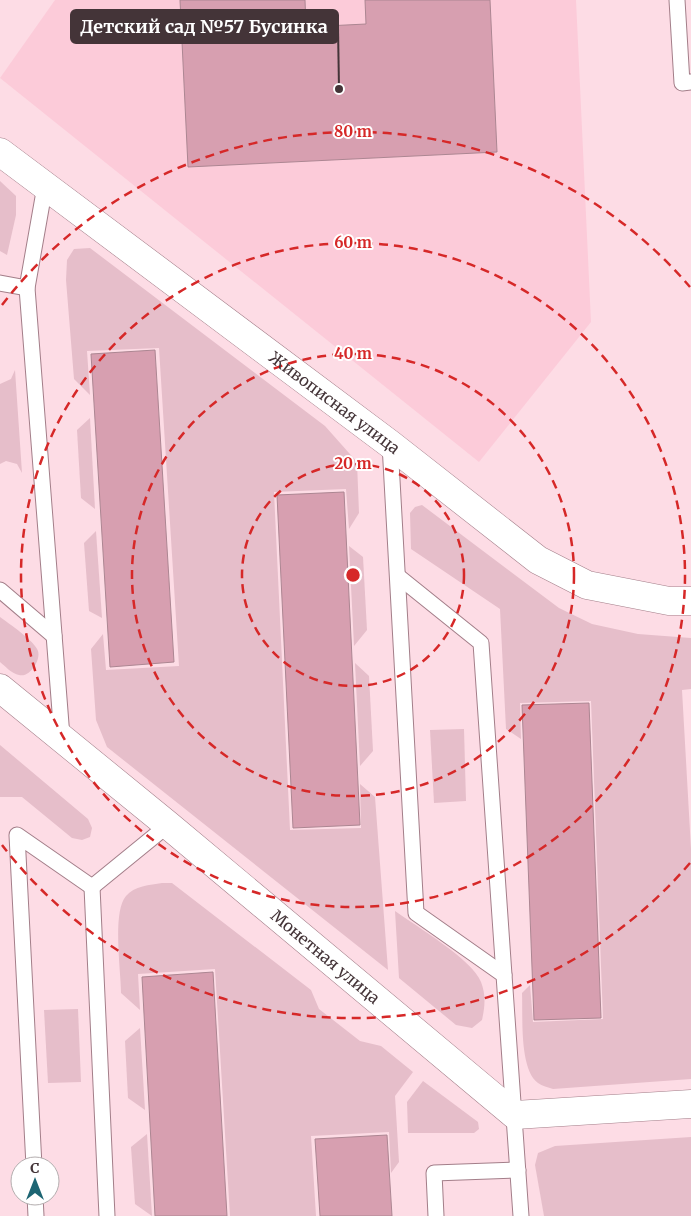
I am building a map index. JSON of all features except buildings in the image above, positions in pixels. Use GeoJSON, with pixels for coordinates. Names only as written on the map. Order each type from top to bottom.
{"type":"FeatureCollection","features":[{"type":"Feature","properties":{"kind":"street","name":"Живописная улица"},"geometry":{"type":"LineString","coordinates":[[0,152],[390,444],[538,560],[587,585],[668,601],[691,601]]}},
{"type":"Feature","properties":{"kind":"street","name":"Монетная улица"},"geometry":{"type":"LineString","coordinates":[[0,688],[62,737],[515,1115]]}},
{"type":"Feature","properties":{"kind":"street"},"geometry":{"type":"LineString","coordinates":[[515,1115],[691,1104]]}},
{"type":"Feature","properties":{"kind":"lane"},"geometry":{"type":"LineString","coordinates":[[677,0],[682,83],[691,82]]}},
{"type":"Feature","properties":{"kind":"lane"},"geometry":{"type":"LineString","coordinates":[[45,186],[28,288],[62,737]]}},
{"type":"Feature","properties":{"kind":"lane"},"geometry":{"type":"LineString","coordinates":[[0,283],[28,288]]}},
{"type":"Feature","properties":{"kind":"lane"},"geometry":{"type":"LineString","coordinates":[[390,444],[399,578],[416,913],[504,975]]}},
{"type":"Feature","properties":{"kind":"lane"},"geometry":{"type":"LineString","coordinates":[[399,578],[481,643],[521,1216]]}},
{"type":"Feature","properties":{"kind":"lane"},"geometry":{"type":"LineString","coordinates":[[0,590],[54,636]]}},
{"type":"Feature","properties":{"kind":"lane"},"geometry":{"type":"LineString","coordinates":[[92,888],[168,825]]}},
{"type":"Feature","properties":{"kind":"lane"},"geometry":{"type":"LineString","coordinates":[[33,1156],[16,835],[92,888]]}},
{"type":"Feature","properties":{"kind":"lane"},"geometry":{"type":"LineString","coordinates":[[92,888],[107,1216]]}},
{"type":"Feature","properties":{"kind":"lane"},"geometry":{"type":"LineString","coordinates":[[436,1216],[434,1173],[518,1170]]}},
{"type":"Feature","properties":{"kind":"shaded area"},"geometry":{"type":"Polygon","coordinates":[[[55,0],[576,0],[591,322],[479,462],[0,78],[55,0]]]}},
{"type":"Feature","properties":{"kind":"shaded area"},"geometry":{"type":"Polygon","coordinates":[[[0,181],[16,196],[16,215],[7,255],[0,251],[0,181]]]}},
{"type":"Feature","properties":{"kind":"shaded area"},"geometry":{"type":"Polygon","coordinates":[[[90,248],[325,426],[357,462],[359,513],[349,529],[346,489],[274,492],[290,830],[361,828],[360,784],[375,797],[388,970],[107,747],[96,720],[91,649],[103,634],[106,670],[179,666],[159,348],[87,351],[90,395],[74,379],[66,280],[67,260],[74,249],[90,248]]]}},
{"type":"Feature","properties":{"kind":"shaded area"},"geometry":{"type":"Polygon","coordinates":[[[15,370],[22,473],[17,464],[6,461],[0,464],[0,384],[11,379],[15,370]]]}},
{"type":"Feature","properties":{"kind":"shaded area"},"geometry":{"type":"Polygon","coordinates":[[[90,418],[95,509],[81,498],[77,430],[90,418]]]}},
{"type":"Feature","properties":{"kind":"shaded area"},"geometry":{"type":"Polygon","coordinates":[[[422,505],[559,608],[592,624],[638,634],[691,638],[691,689],[682,690],[691,849],[691,1079],[553,1089],[538,1083],[532,1076],[525,1054],[522,1028],[522,993],[530,985],[533,1022],[603,1019],[591,701],[520,703],[521,739],[506,729],[500,609],[411,549],[410,513],[415,507],[422,505]]]}},
{"type":"Feature","properties":{"kind":"shaded area"},"geometry":{"type":"Polygon","coordinates":[[[96,531],[102,618],[89,611],[84,543],[96,531]]]}},
{"type":"Feature","properties":{"kind":"shaded area"},"geometry":{"type":"Polygon","coordinates":[[[349,546],[363,557],[367,630],[354,646],[349,546]]]}},
{"type":"Feature","properties":{"kind":"shaded area"},"geometry":{"type":"Polygon","coordinates":[[[0,617],[27,637],[38,651],[38,659],[34,668],[27,674],[11,672],[0,662],[0,617]]]}},
{"type":"Feature","properties":{"kind":"shaded area"},"geometry":{"type":"Polygon","coordinates":[[[355,663],[369,676],[373,751],[360,766],[355,663]]]}},
{"type":"Feature","properties":{"kind":"shaded area"},"geometry":{"type":"Polygon","coordinates":[[[464,729],[466,801],[434,803],[430,730],[464,729]]]}},
{"type":"Feature","properties":{"kind":"shaded area"},"geometry":{"type":"Polygon","coordinates":[[[0,745],[88,819],[92,828],[90,837],[82,840],[72,838],[22,797],[0,797],[0,745]]]}},
{"type":"Feature","properties":{"kind":"shaded area"},"geometry":{"type":"Polygon","coordinates":[[[172,883],[311,990],[319,1009],[360,1041],[381,1046],[413,1072],[395,1096],[399,1162],[391,1173],[389,1132],[311,1136],[316,1216],[230,1216],[215,969],[138,974],[140,1010],[121,993],[118,928],[122,904],[126,896],[133,890],[143,886],[172,883]]]}},
{"type":"Feature","properties":{"kind":"shaded area"},"geometry":{"type":"Polygon","coordinates":[[[395,911],[456,954],[476,973],[483,987],[484,1005],[482,1020],[472,1028],[456,1025],[399,978],[395,911]]]}},
{"type":"Feature","properties":{"kind":"shaded area"},"geometry":{"type":"Polygon","coordinates":[[[78,1009],[81,1082],[48,1083],[44,1010],[78,1009]]]}},
{"type":"Feature","properties":{"kind":"shaded area"},"geometry":{"type":"Polygon","coordinates":[[[140,1028],[145,1110],[128,1098],[125,1041],[140,1028]]]}},
{"type":"Feature","properties":{"kind":"shaded area"},"geometry":{"type":"Polygon","coordinates":[[[423,1081],[478,1122],[479,1129],[474,1133],[408,1133],[407,1102],[423,1081]]]}},
{"type":"Feature","properties":{"kind":"shaded area"},"geometry":{"type":"Polygon","coordinates":[[[147,1134],[152,1216],[135,1204],[131,1147],[147,1134]]]}},
{"type":"Feature","properties":{"kind":"shaded area"},"geometry":{"type":"Polygon","coordinates":[[[691,1137],[691,1216],[544,1216],[535,1165],[538,1153],[555,1146],[691,1137]]]}},
{"type":"Feature","properties":{"kind":"place","name":"Детский сад №57 Бусинка"},"geometry":{"type":"Point","coordinates":[339,89]}}]}
